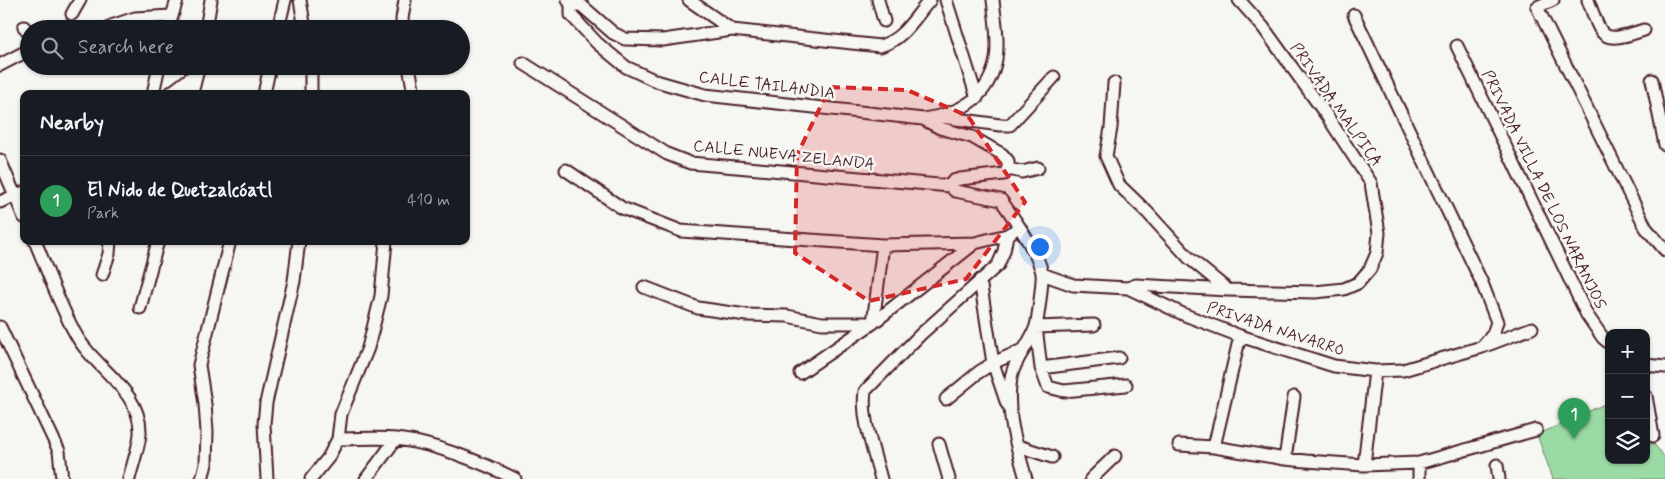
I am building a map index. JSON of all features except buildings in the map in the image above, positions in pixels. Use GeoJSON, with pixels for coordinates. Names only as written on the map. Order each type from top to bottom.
{"type":"FeatureCollection","features":[{"type":"Feature","properties":{"kind":"street"},"geometry":{"type":"LineString","coordinates":[[72,14],[80,0]]}},
{"type":"Feature","properties":{"kind":"street"},"geometry":{"type":"LineString","coordinates":[[170,20],[177,0]]}},
{"type":"Feature","properties":{"kind":"street"},"geometry":{"type":"LineString","coordinates":[[208,20],[211,0]]}},
{"type":"Feature","properties":{"kind":"street"},"geometry":{"type":"LineString","coordinates":[[280,20],[285,0]]}},
{"type":"Feature","properties":{"kind":"street"},"geometry":{"type":"LineString","coordinates":[[300,0],[303,20]]}},
{"type":"Feature","properties":{"kind":"street"},"geometry":{"type":"LineString","coordinates":[[402,20],[405,0]]}},
{"type":"Feature","properties":{"kind":"street"},"geometry":{"type":"LineString","coordinates":[[689,0],[732,30]]}},
{"type":"Feature","properties":{"kind":"street"},"geometry":{"type":"LineString","coordinates":[[878,0],[884,21]]}},
{"type":"Feature","properties":{"kind":"street"},"geometry":{"type":"LineString","coordinates":[[570,2],[580,5],[614,33],[625,39],[664,40],[732,30],[880,46],[892,42],[908,28],[930,0]]}},
{"type":"Feature","properties":{"kind":"street"},"geometry":{"type":"LineString","coordinates":[[946,0],[977,98]]}},
{"type":"Feature","properties":{"kind":"street"},"geometry":{"type":"LineString","coordinates":[[940,117],[963,108],[977,98],[988,80],[996,59],[993,0]]}},
{"type":"Feature","properties":{"kind":"street","name":"PRIVADA MALPICA"},"geometry":{"type":"LineString","coordinates":[[1128,288],[1136,285],[1315,292],[1344,289],[1358,282],[1370,269],[1377,253],[1379,233],[1371,183],[1328,116],[1263,27],[1239,0]]}},
{"type":"Feature","properties":{"kind":"street"},"geometry":{"type":"LineString","coordinates":[[1553,0],[1537,7],[1646,228],[1664,248]]}},
{"type":"Feature","properties":{"kind":"street"},"geometry":{"type":"LineString","coordinates":[[1588,0],[1600,32],[1607,37],[1622,38],[1644,30]]}},
{"type":"Feature","properties":{"kind":"street","name":"CALLE TAILANDIA"},"geometry":{"type":"LineString","coordinates":[[570,2],[571,14],[597,43],[626,67],[656,82],[705,95],[923,119],[940,117]]}},
{"type":"Feature","properties":{"kind":"street"},"geometry":{"type":"LineString","coordinates":[[1354,15],[1482,282],[1497,322],[1493,334],[1482,347]]}},
{"type":"Feature","properties":{"kind":"street"},"geometry":{"type":"LineString","coordinates":[[129,20],[171,16]]}},
{"type":"Feature","properties":{"kind":"street","name":"PRIVADA VILLA DE LOS NARANJOS"},"geometry":{"type":"LineString","coordinates":[[1457,46],[1588,314],[1605,340]]}},
{"type":"Feature","properties":{"kind":"street"},"geometry":{"type":"LineString","coordinates":[[0,65],[20,55]]}},
{"type":"Feature","properties":{"kind":"street","name":"CALLE NUEVA ZELANDA"},"geometry":{"type":"LineString","coordinates":[[523,63],[667,154],[690,164],[950,186]]}},
{"type":"Feature","properties":{"kind":"street"},"geometry":{"type":"LineString","coordinates":[[154,90],[157,75]]}},
{"type":"Feature","properties":{"kind":"street"},"geometry":{"type":"LineString","coordinates":[[174,90],[192,75]]}},
{"type":"Feature","properties":{"kind":"street"},"geometry":{"type":"LineString","coordinates":[[190,90],[196,75]]}},
{"type":"Feature","properties":{"kind":"street"},"geometry":{"type":"LineString","coordinates":[[265,90],[268,75]]}},
{"type":"Feature","properties":{"kind":"street"},"geometry":{"type":"LineString","coordinates":[[311,75],[311,90]]}},
{"type":"Feature","properties":{"kind":"street"},"geometry":{"type":"LineString","coordinates":[[411,75],[413,90]]}},
{"type":"Feature","properties":{"kind":"street"},"geometry":{"type":"LineString","coordinates":[[940,117],[1000,125],[1010,124],[1054,77]]}},
{"type":"Feature","properties":{"kind":"street"},"geometry":{"type":"LineString","coordinates":[[1652,80],[1665,145]]}},
{"type":"Feature","properties":{"kind":"street"},"geometry":{"type":"LineString","coordinates":[[1114,82],[1111,128],[1106,156],[1119,185],[1147,212],[1189,258],[1228,290]]}},
{"type":"Feature","properties":{"kind":"street"},"geometry":{"type":"LineString","coordinates":[[923,119],[940,128],[972,138],[1002,154],[1008,161],[1008,169],[1004,174],[960,179],[953,181],[950,186],[955,191],[1001,200],[1020,227],[1035,255],[1042,274],[1036,327],[1041,368],[1048,387],[1064,391],[1126,385]]}},
{"type":"Feature","properties":{"kind":"street"},"geometry":{"type":"LineString","coordinates":[[0,160],[19,194],[0,202]]}},
{"type":"Feature","properties":{"kind":"street"},"geometry":{"type":"LineString","coordinates":[[1008,169],[1022,172],[1038,168]]}},
{"type":"Feature","properties":{"kind":"street"},"geometry":{"type":"LineString","coordinates":[[566,170],[622,208],[680,231],[883,245],[975,244],[1007,235],[1020,227]]}},
{"type":"Feature","properties":{"kind":"street"},"geometry":{"type":"LineString","coordinates":[[881,479],[863,403],[865,391],[921,334],[998,265],[1004,251],[1007,235]]}},
{"type":"Feature","properties":{"kind":"street"},"geometry":{"type":"LineString","coordinates":[[800,373],[874,323],[975,244]]}},
{"type":"Feature","properties":{"kind":"street"},"geometry":{"type":"LineString","coordinates":[[36,245],[75,334],[87,351],[126,392],[136,411],[140,434],[129,479]]}},
{"type":"Feature","properties":{"kind":"street"},"geometry":{"type":"LineString","coordinates":[[102,275],[109,254],[110,245]]}},
{"type":"Feature","properties":{"kind":"street"},"geometry":{"type":"LineString","coordinates":[[140,308],[157,245]]}},
{"type":"Feature","properties":{"kind":"street"},"geometry":{"type":"LineString","coordinates":[[202,479],[206,464],[207,432],[205,404],[198,365],[229,245]]}},
{"type":"Feature","properties":{"kind":"street"},"geometry":{"type":"LineString","coordinates":[[268,479],[264,424],[266,403],[294,281],[298,245]]}},
{"type":"Feature","properties":{"kind":"street"},"geometry":{"type":"LineString","coordinates":[[311,479],[328,458],[338,439],[341,414],[368,348],[380,296],[386,245]]}},
{"type":"Feature","properties":{"kind":"street"},"geometry":{"type":"LineString","coordinates":[[874,323],[883,245]]}},
{"type":"Feature","properties":{"kind":"street","name":"PRIVADA NAVARRO"},"geometry":{"type":"LineString","coordinates":[[1042,274],[1073,284],[1128,288],[1185,315],[1240,336],[1334,366],[1375,372],[1403,370],[1482,347],[1532,328]]}},
{"type":"Feature","properties":{"kind":"street"},"geometry":{"type":"LineString","coordinates":[[980,280],[994,362],[1009,410],[1026,479]]}},
{"type":"Feature","properties":{"kind":"street"},"geometry":{"type":"LineString","coordinates":[[644,287],[698,308],[746,315],[787,316],[822,323],[874,323]]}},
{"type":"Feature","properties":{"kind":"street"},"geometry":{"type":"LineString","coordinates":[[1036,327],[1094,325]]}},
{"type":"Feature","properties":{"kind":"street"},"geometry":{"type":"LineString","coordinates":[[0,327],[59,451],[62,479]]}},
{"type":"Feature","properties":{"kind":"street"},"geometry":{"type":"LineString","coordinates":[[1009,410],[1011,376],[1022,350],[1036,327]]}},
{"type":"Feature","properties":{"kind":"street"},"geometry":{"type":"LineString","coordinates":[[1214,447],[1240,336]]}},
{"type":"Feature","properties":{"kind":"street"},"geometry":{"type":"LineString","coordinates":[[946,400],[994,362],[1022,350]]}},
{"type":"Feature","properties":{"kind":"street"},"geometry":{"type":"LineString","coordinates":[[1041,368],[1119,358]]}},
{"type":"Feature","properties":{"kind":"street"},"geometry":{"type":"LineString","coordinates":[[1650,365],[1665,367]]}},
{"type":"Feature","properties":{"kind":"street"},"geometry":{"type":"LineString","coordinates":[[1364,465],[1375,372]]}},
{"type":"Feature","properties":{"kind":"street"},"geometry":{"type":"LineString","coordinates":[[1285,459],[1294,397]]}},
{"type":"Feature","properties":{"kind":"street"},"geometry":{"type":"LineString","coordinates":[[1650,419],[1653,436]]}},
{"type":"Feature","properties":{"kind":"street"},"geometry":{"type":"LineString","coordinates":[[1179,445],[1214,447],[1285,459],[1364,465],[1419,463],[1536,430]]}},
{"type":"Feature","properties":{"kind":"street"},"geometry":{"type":"LineString","coordinates":[[338,439],[396,439],[434,447],[494,468],[515,479]]}},
{"type":"Feature","properties":{"kind":"street"},"geometry":{"type":"LineString","coordinates":[[366,479],[396,439]]}},
{"type":"Feature","properties":{"kind":"street"},"geometry":{"type":"LineString","coordinates":[[939,444],[948,479]]}},
{"type":"Feature","properties":{"kind":"street"},"geometry":{"type":"LineString","coordinates":[[1018,446],[1052,457]]}},
{"type":"Feature","properties":{"kind":"street"},"geometry":{"type":"LineString","coordinates":[[1091,479],[1115,456]]}},
{"type":"Feature","properties":{"kind":"street"},"geometry":{"type":"LineString","coordinates":[[1419,463],[1419,479]]}},
{"type":"Feature","properties":{"kind":"street"},"geometry":{"type":"LineString","coordinates":[[1497,465],[1499,479]]}},
{"type":"Feature","properties":{"kind":"highlighted area"},"geometry":{"type":"Polygon","coordinates":[[[830,87],[907,90],[968,116],[1025,202],[966,279],[869,301],[795,253],[797,155],[830,87]]]}},
{"type":"Feature","properties":{"kind":"green space"},"geometry":{"type":"Polygon","coordinates":[[[1605,404],[1605,464],[1650,464],[1650,444],[1654,444],[1665,458],[1665,479],[1553,479],[1537,435],[1605,404]]]}},
{"type":"Feature","properties":{"kind":"place","name":"El Nido de Quetzalcóatl"},"geometry":{"type":"Point","coordinates":[1574,439]}}]}
